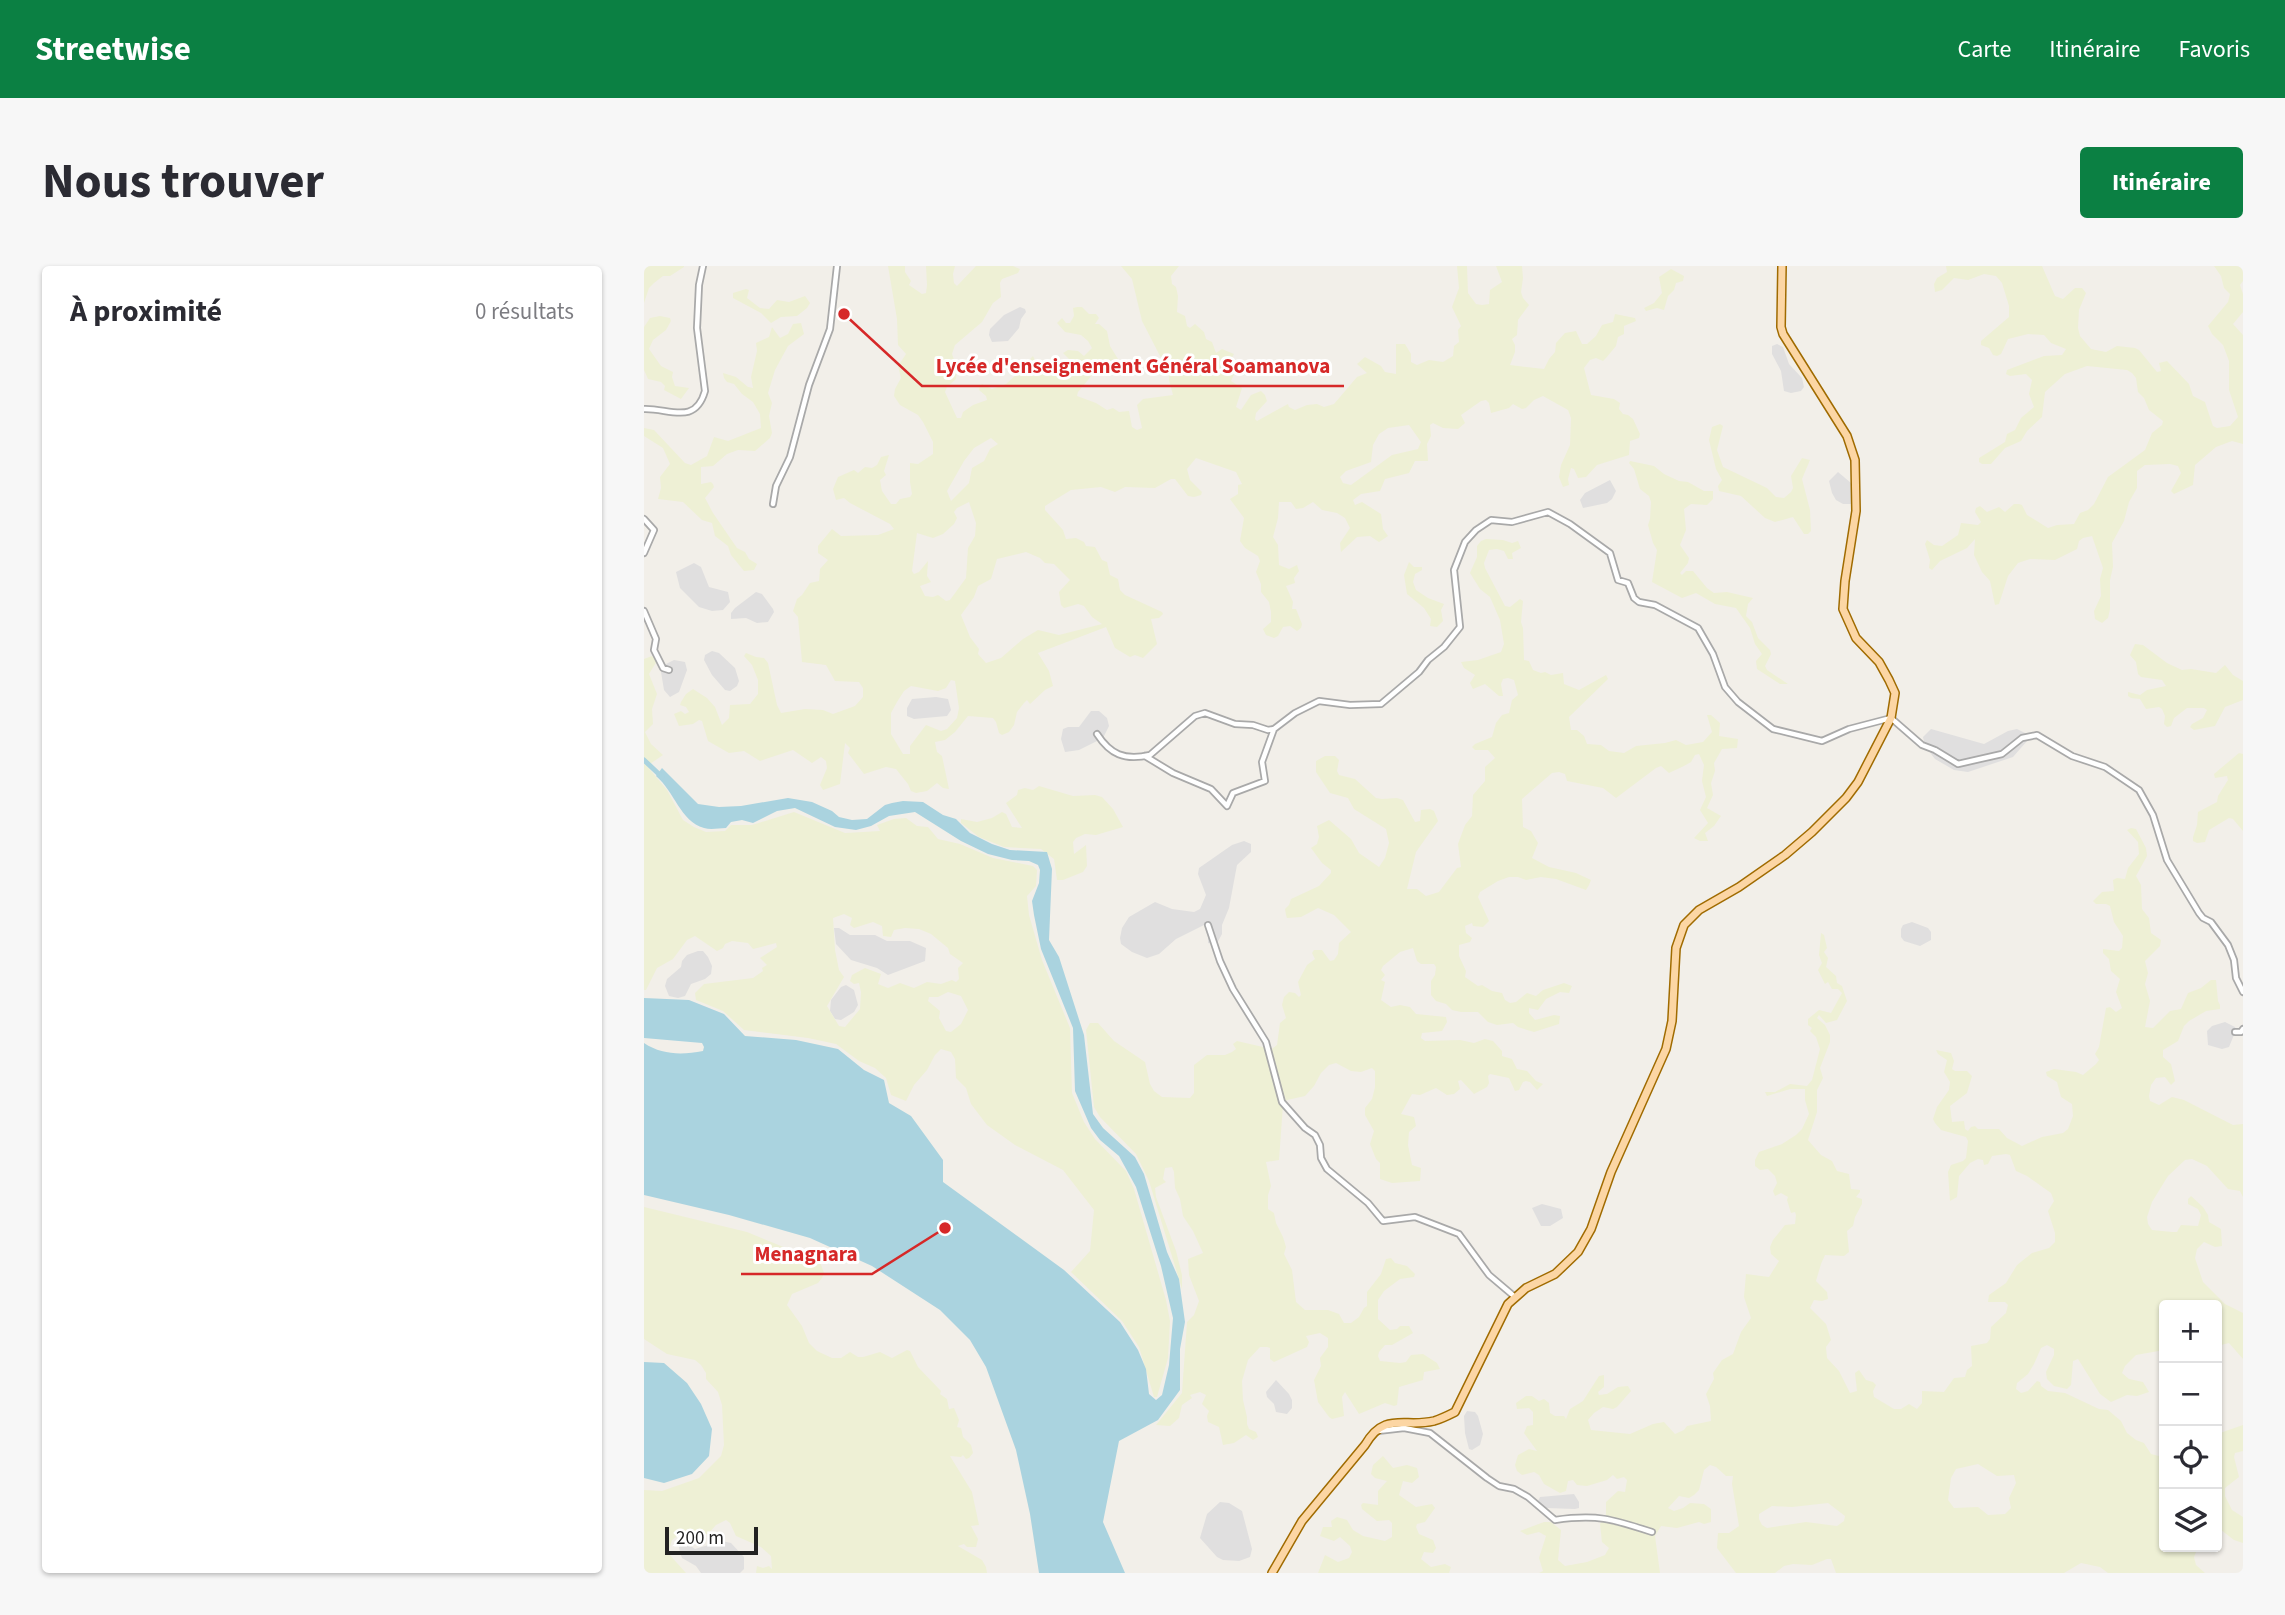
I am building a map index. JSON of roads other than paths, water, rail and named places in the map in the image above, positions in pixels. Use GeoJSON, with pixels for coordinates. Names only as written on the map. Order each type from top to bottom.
{"type":"FeatureCollection","features":[{"type":"Feature","properties":{"kind":"main road"},"geometry":{"type":"LineString","coordinates":[[1272,1573],[1302,1521],[1365,1445],[1373,1431],[1394,1423],[1434,1421],[1455,1412],[1508,1304],[1526,1289],[1555,1274],[1578,1252],[1591,1229],[1611,1172],[1666,1049],[1672,1021],[1676,948],[1684,925],[1699,910],[1740,887],[1785,855],[1846,798],[1858,782],[1891,718],[1895,693],[1879,662],[1856,638],[1843,609],[1856,510],[1854,460],[1847,436],[1783,334],[1783,266]]}},
{"type":"Feature","properties":{"kind":"street"},"geometry":{"type":"LineString","coordinates":[[644,409],[687,412],[699,407],[703,400],[705,391],[697,328],[699,285],[703,266]]}},
{"type":"Feature","properties":{"kind":"street"},"geometry":{"type":"LineString","coordinates":[[773,504],[776,486],[790,457],[809,385],[830,329],[837,266]]}},
{"type":"Feature","properties":{"kind":"street"},"geometry":{"type":"LineString","coordinates":[[1145,756],[1173,773],[1211,789],[1227,806],[1233,793],[1265,781],[1262,762],[1274,729],[1285,719],[1319,701],[1360,706],[1377,705],[1419,672],[1449,641],[1460,627],[1454,570],[1465,542],[1476,530],[1491,520],[1512,522],[1548,512],[1570,524],[1610,553],[1618,580],[1628,583],[1634,598],[1639,602],[1655,605],[1698,628],[1713,654],[1725,687],[1738,702],[1773,729],[1822,741],[1849,729],[1891,718],[1922,745],[1958,764],[2002,754],[2022,738],[2037,735],[2072,756],[2105,767],[2139,790],[2153,815],[2166,860],[2199,913],[2211,922],[2228,944],[2236,978],[2243,992]]}},
{"type":"Feature","properties":{"kind":"street"},"geometry":{"type":"LineString","coordinates":[[644,519],[654,530],[644,553]]}},
{"type":"Feature","properties":{"kind":"street"},"geometry":{"type":"LineString","coordinates":[[644,611],[656,639],[653,650],[663,668],[669,670]]}},
{"type":"Feature","properties":{"kind":"street"},"geometry":{"type":"LineString","coordinates":[[1097,734],[1103,746],[1129,757],[1145,756],[1159,748],[1195,716],[1205,713],[1235,724],[1274,729]]}},
{"type":"Feature","properties":{"kind":"street"},"geometry":{"type":"LineString","coordinates":[[1208,925],[1233,989],[1266,1042],[1282,1102],[1305,1128],[1315,1135],[1327,1169],[1368,1203],[1383,1222],[1415,1217],[1459,1234],[1489,1275],[1515,1297]]}},
{"type":"Feature","properties":{"kind":"street"},"geometry":{"type":"LineString","coordinates":[[2235,1032],[2241,1032],[2243,1029]]}},
{"type":"Feature","properties":{"kind":"street"},"geometry":{"type":"LineString","coordinates":[[1373,1431],[1404,1428],[1430,1433],[1487,1478],[1499,1486],[1514,1489],[1528,1497],[1555,1520],[1583,1516],[1607,1518],[1652,1532]]}},
{"type":"Feature","properties":{"kind":"water"},"geometry":{"type":"Polygon","coordinates":[[[662,768],[698,804],[741,806],[788,798],[812,802],[839,817],[852,820],[867,819],[892,803],[923,802],[943,815],[956,819],[970,833],[992,844],[1010,850],[1047,852],[1052,869],[1049,940],[1059,957],[1084,1035],[1093,1114],[1103,1128],[1135,1157],[1144,1174],[1167,1252],[1179,1279],[1185,1322],[1180,1349],[1180,1390],[1158,1420],[1119,1441],[1103,1522],[1125,1573],[1039,1573],[1016,1450],[986,1367],[970,1340],[940,1310],[872,1266],[810,1238],[644,1195],[644,1043],[672,1053],[703,1051],[704,1047],[702,1043],[644,1038],[644,998],[689,1000],[724,1014],[745,1036],[796,1040],[838,1049],[864,1070],[884,1080],[889,1103],[911,1116],[943,1160],[943,1182],[1064,1270],[1120,1322],[1138,1350],[1146,1369],[1149,1394],[1156,1400],[1162,1395],[1169,1365],[1173,1318],[1161,1266],[1136,1187],[1119,1156],[1100,1140],[1091,1128],[1075,1091],[1073,1028],[1041,949],[1034,915],[1032,901],[1039,883],[1038,865],[988,854],[961,841],[915,812],[889,816],[871,826],[856,830],[835,827],[795,808],[777,811],[753,823],[742,820],[731,822],[726,828],[704,828],[683,813],[656,776],[662,768]]]}},
{"type":"Feature","properties":{"kind":"water"},"geometry":{"type":"Polygon","coordinates":[[[644,1362],[664,1363],[687,1383],[701,1404],[712,1429],[709,1456],[692,1474],[664,1483],[644,1478],[644,1362]]]}},
{"type":"Feature","properties":{"kind":"waterway"},"geometry":{"type":"LineString","coordinates":[[644,760],[662,777]]}},
{"type":"Feature","properties":{"kind":"place","name":"Lycée d'enseignement Général Soamanova"},"geometry":{"type":"Point","coordinates":[844,314]}},
{"type":"Feature","properties":{"kind":"place","name":"Menagnara"},"geometry":{"type":"Point","coordinates":[945,1228]}}]}
